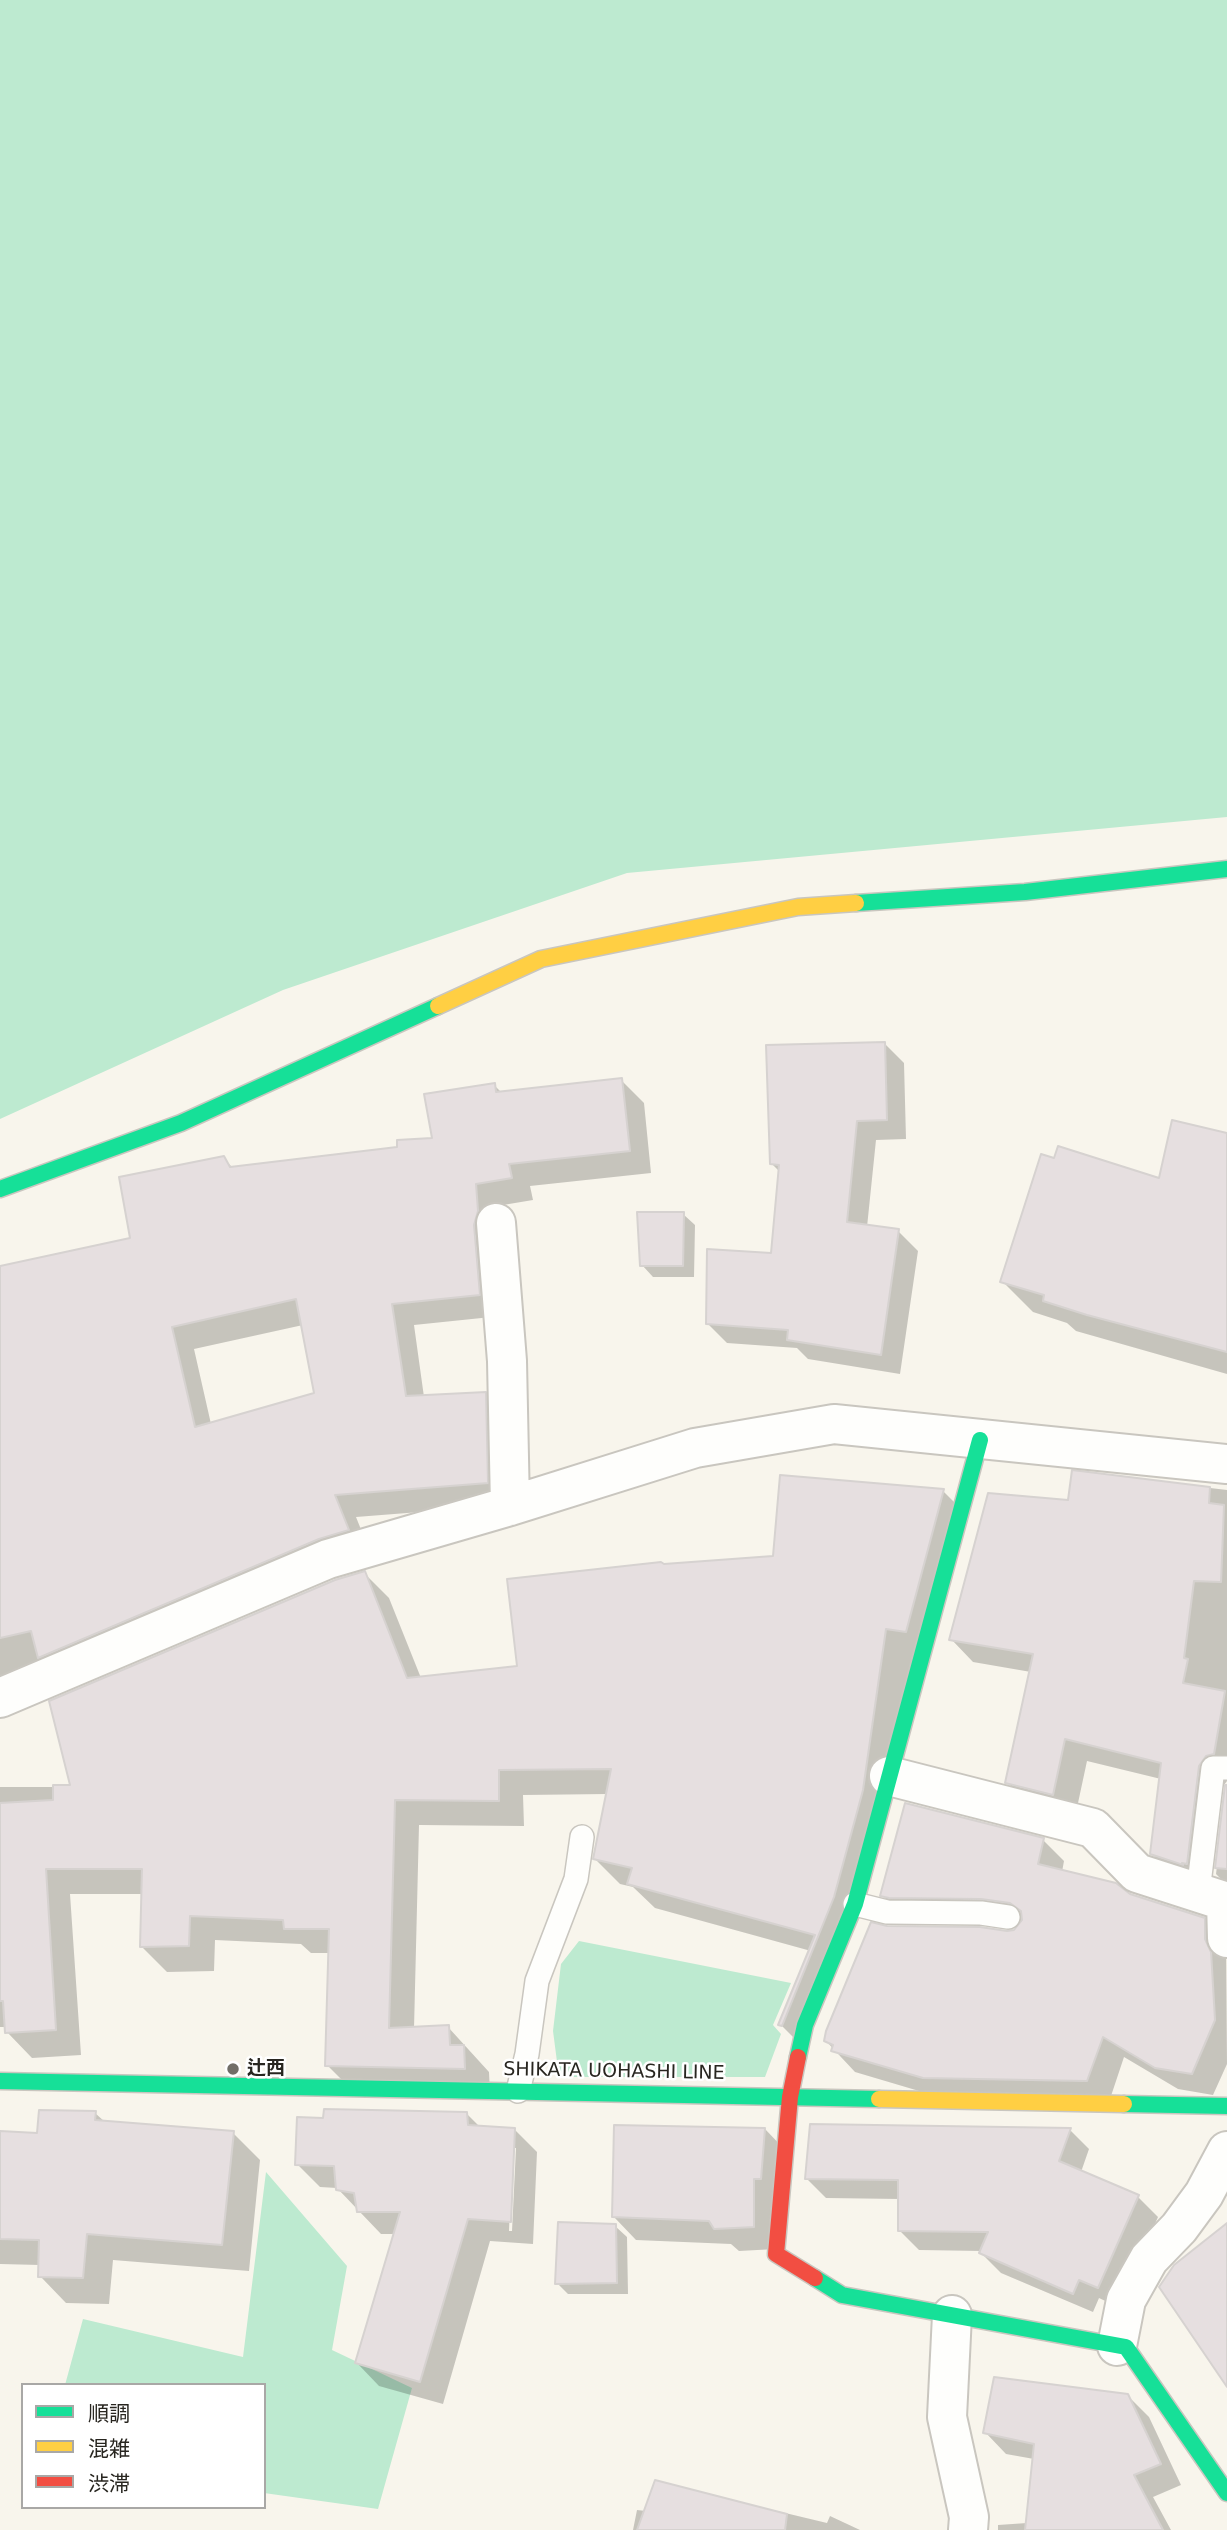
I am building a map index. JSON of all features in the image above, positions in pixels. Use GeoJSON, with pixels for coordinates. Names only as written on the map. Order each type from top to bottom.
{"type":"FeatureCollection","features":[{"type":"Feature","properties":{"kind":"street"},"geometry":{"type":"LineString","coordinates":[[0,1189],[181,1123],[541,958],[798,908],[1025,892],[1227,869]]}},
{"type":"Feature","properties":{"kind":"street"},"geometry":{"type":"LineString","coordinates":[[496,1223],[507,1361],[510,1506]]}},
{"type":"Feature","properties":{"kind":"street"},"geometry":{"type":"LineString","coordinates":[[0,1698],[328,1559],[695,1448],[834,1424],[1227,1464]]}},
{"type":"Feature","properties":{"kind":"street"},"geometry":{"type":"LineString","coordinates":[[981,1440],[855,1905],[805,2025],[790,2097],[776,2254],[842,2295],[1126,2347],[1227,2493]]}},
{"type":"Feature","properties":{"kind":"street"},"geometry":{"type":"LineString","coordinates":[[889,1776],[1093,1828],[1137,1873],[1217,1898],[1227,1938]]}},
{"type":"Feature","properties":{"kind":"street","name":"SHIKATA UOHASHI LINE"},"geometry":{"type":"LineString","coordinates":[[0,2081],[1227,2106]]}},
{"type":"Feature","properties":{"kind":"street"},"geometry":{"type":"LineString","coordinates":[[1117,2346],[1126,2300],[1149,2259],[1179,2228],[1204,2194],[1227,2151]]}},
{"type":"Feature","properties":{"kind":"street"},"geometry":{"type":"LineString","coordinates":[[952,2315],[947,2417],[969,2517],[968,2530]]}},
{"type":"Feature","properties":{"kind":"lane"},"geometry":{"type":"LineString","coordinates":[[1217,1898],[1213,1768],[1227,1768]]}},
{"type":"Feature","properties":{"kind":"lane"},"geometry":{"type":"LineString","coordinates":[[518,2091],[527,2054],[537,1981],[576,1879],[583,1837]]}},
{"type":"Feature","properties":{"kind":"lane"},"geometry":{"type":"LineString","coordinates":[[855,1905],[887,1912],[981,1913],[1008,1917]]}},
{"type":"Feature","properties":{"kind":"green space"},"geometry":{"type":"Polygon","coordinates":[[[0,0],[1227,0],[1227,817],[627,873],[283,990],[0,1119],[0,0]]]}},
{"type":"Feature","properties":{"kind":"green space"},"geometry":{"type":"Polygon","coordinates":[[[579,1941],[791,1983],[773,2025],[781,2034],[765,2077],[559,2077],[553,2031],[561,1964],[579,1941]]]}},
{"type":"Feature","properties":{"kind":"green space"},"geometry":{"type":"Polygon","coordinates":[[[266,2172],[347,2266],[332,2350],[412,2388],[378,2509],[266,2493],[266,2383],[66,2383],[83,2319],[243,2357],[266,2172]]]}},
{"type":"Feature","properties":{"kind":"building"},"geometry":{"type":"Polygon","coordinates":[[[885,1042],[887,1120],[857,1121],[847,1222],[899,1229],[881,1355],[787,1340],[788,1330],[706,1324],[707,1249],[771,1253],[779,1165],[770,1164],[766,1045],[885,1042]]]}},
{"type":"Feature","properties":{"kind":"building"},"geometry":{"type":"Polygon","coordinates":[[[622,1078],[630,1151],[509,1164],[512,1178],[476,1184],[478,1211],[474,1225],[480,1295],[392,1304],[406,1396],[486,1392],[488,1483],[335,1495],[349,1530],[319,1539],[38,1658],[31,1631],[0,1638],[0,1266],[130,1238],[119,1177],[224,1156],[230,1167],[397,1147],[397,1140],[432,1138],[424,1094],[495,1083],[496,1092],[622,1078]],[[296,1299],[172,1327],[195,1427],[314,1393],[296,1299]]]}},
{"type":"Feature","properties":{"kind":"building"},"geometry":{"type":"Polygon","coordinates":[[[1172,1120],[1227,1133],[1227,1352],[1087,1315],[1043,1301],[1044,1295],[1000,1282],[1041,1154],[1054,1158],[1058,1146],[1159,1178],[1172,1120]]]}},
{"type":"Feature","properties":{"kind":"building"},"geometry":{"type":"Polygon","coordinates":[[[637,1212],[684,1212],[683,1266],[640,1266],[637,1212]]]}},
{"type":"Feature","properties":{"kind":"building"},"geometry":{"type":"Polygon","coordinates":[[[1072,1470],[1210,1487],[1209,1503],[1224,1505],[1221,1582],[1194,1581],[1184,1658],[1188,1659],[1183,1683],[1225,1691],[1214,1754],[1206,1756],[1199,1766],[1187,1864],[1150,1854],[1161,1763],[1065,1739],[1053,1795],[1005,1783],[1033,1654],[949,1640],[988,1493],[1068,1500],[1072,1470]]]}},
{"type":"Feature","properties":{"kind":"building"},"geometry":{"type":"Polygon","coordinates":[[[780,1475],[944,1489],[906,1632],[886,1629],[863,1790],[834,1897],[782,2026],[778,2025],[815,1935],[627,1884],[632,1868],[593,1859],[611,1769],[499,1770],[499,1801],[395,1800],[389,2028],[449,2025],[450,2045],[464,2045],[465,2069],[325,2066],[329,1929],[284,1929],[283,1920],[190,1916],[189,1946],[140,1947],[142,1869],[46,1869],[56,2030],[5,2033],[3,2001],[0,2001],[0,1803],[53,1800],[53,1785],[70,1785],[49,1701],[335,1580],[365,1571],[407,1678],[517,1666],[507,1579],[661,1562],[664,1564],[773,1556],[780,1475]]]}},
{"type":"Feature","properties":{"kind":"building"},"geometry":{"type":"Polygon","coordinates":[[[1227,1785],[1227,1869],[1215,1868],[1227,1785]]]}},
{"type":"Feature","properties":{"kind":"building"},"geometry":{"type":"Polygon","coordinates":[[[905,1803],[1044,1838],[1038,1864],[1116,1883],[1130,1894],[1205,1918],[1205,1939],[1211,1952],[1215,2020],[1192,2074],[1155,2068],[1103,2037],[1087,2081],[923,2078],[831,2051],[833,2045],[824,2041],[826,2031],[871,1922],[887,1926],[980,1927],[1007,1931],[1014,1930],[1022,1920],[1021,1911],[1010,1903],[981,1899],[880,1896],[905,1803]]]}},
{"type":"Feature","properties":{"kind":"building"},"geometry":{"type":"Polygon","coordinates":[[[324,2109],[467,2112],[468,2125],[515,2128],[511,2222],[468,2219],[420,2382],[355,2363],[400,2212],[357,2212],[354,2193],[336,2190],[334,2166],[295,2165],[297,2117],[323,2118],[324,2109]]]}},
{"type":"Feature","properties":{"kind":"building"},"geometry":{"type":"Polygon","coordinates":[[[39,2110],[96,2111],[95,2120],[234,2131],[222,2245],[87,2234],[83,2278],[38,2277],[39,2240],[0,2239],[0,2131],[37,2133],[39,2110]]]}},
{"type":"Feature","properties":{"kind":"building"},"geometry":{"type":"Polygon","coordinates":[[[810,2124],[1071,2128],[1059,2161],[1139,2195],[1098,2288],[1079,2280],[1073,2294],[979,2253],[988,2232],[898,2231],[898,2180],[805,2179],[810,2124]]]}},
{"type":"Feature","properties":{"kind":"building"},"geometry":{"type":"Polygon","coordinates":[[[614,2125],[765,2128],[761,2179],[754,2179],[754,2227],[714,2229],[709,2221],[612,2217],[614,2125]]]}},
{"type":"Feature","properties":{"kind":"building"},"geometry":{"type":"Polygon","coordinates":[[[558,2222],[616,2224],[617,2283],[555,2284],[558,2222]]]}},
{"type":"Feature","properties":{"kind":"building"},"geometry":{"type":"Polygon","coordinates":[[[1227,2223],[1227,2387],[1159,2287],[1174,2265],[1227,2223]]]}},
{"type":"Feature","properties":{"kind":"building"},"geometry":{"type":"Polygon","coordinates":[[[994,2377],[1128,2394],[1161,2464],[1134,2475],[1163,2530],[1025,2530],[1034,2444],[983,2433],[994,2377]]]}},
{"type":"Feature","properties":{"kind":"building"},"geometry":{"type":"Polygon","coordinates":[[[655,2480],[787,2514],[785,2530],[637,2530],[655,2480]]]}},
{"type":"Feature","properties":{"kind":"traffic: fast"},"geometry":{"type":"LineString","coordinates":[[856,903],[1025,892],[1227,869]]}},
{"type":"Feature","properties":{"kind":"traffic: fast"},"geometry":{"type":"LineString","coordinates":[[0,1189],[181,1123],[438,1006]]}},
{"type":"Feature","properties":{"kind":"traffic: fast"},"geometry":{"type":"LineString","coordinates":[[798,2057],[805,2025],[855,1904],[980,1440]]}},
{"type":"Feature","properties":{"kind":"traffic: fast"},"geometry":{"type":"LineString","coordinates":[[0,2081],[879,2099]]}},
{"type":"Feature","properties":{"kind":"traffic: fast"},"geometry":{"type":"LineString","coordinates":[[1124,2104],[1227,2106]]}},
{"type":"Feature","properties":{"kind":"traffic: fast"},"geometry":{"type":"LineString","coordinates":[[815,2278],[842,2295],[1126,2347],[1227,2493]]}},
{"type":"Feature","properties":{"kind":"traffic: slow"},"geometry":{"type":"LineString","coordinates":[[438,1006],[541,959],[798,907],[856,903]]}},
{"type":"Feature","properties":{"kind":"traffic: slow"},"geometry":{"type":"LineString","coordinates":[[879,2099],[1124,2104]]}},
{"type":"Feature","properties":{"kind":"traffic: jam"},"geometry":{"type":"LineString","coordinates":[[798,2057],[790,2097],[776,2254],[815,2278]]}},
{"type":"Feature","properties":{"kind":"place","name":"辻西"},"geometry":{"type":"Point","coordinates":[233,2069]}}]}
